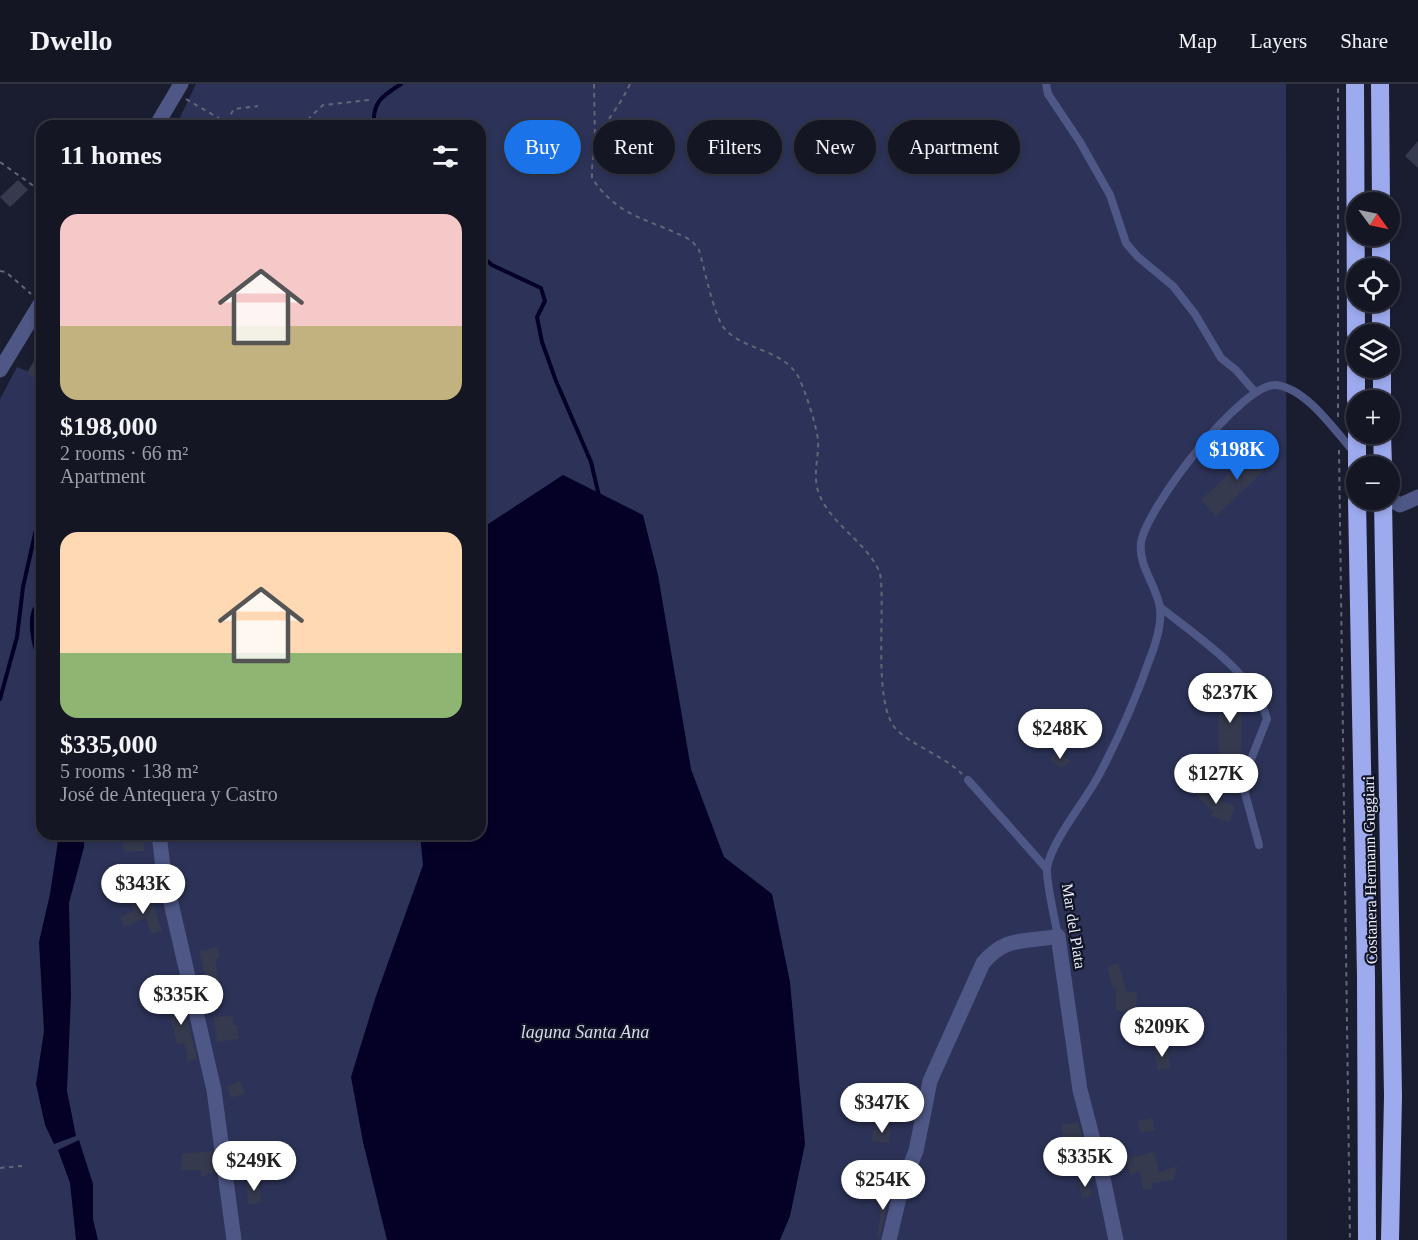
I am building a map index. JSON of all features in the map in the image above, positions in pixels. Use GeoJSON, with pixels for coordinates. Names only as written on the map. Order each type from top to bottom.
{"type":"FeatureCollection","features":[{"type":"Feature","properties":{"kind":"highway"},"geometry":{"type":"LineString","coordinates":[[1355,84],[1356,324]]}},
{"type":"Feature","properties":{"kind":"highway"},"geometry":{"type":"LineString","coordinates":[[1380,84],[1381,192]]}},
{"type":"Feature","properties":{"kind":"highway","name":"Costanera Hermann Guggiari"},"geometry":{"type":"LineString","coordinates":[[1357,510],[1366,964],[1367,1240]]}},
{"type":"Feature","properties":{"kind":"highway","name":"Costanera Hermann Guggiari"},"geometry":{"type":"LineString","coordinates":[[1383,510],[1393,1096],[1390,1240]]}},
{"type":"Feature","properties":{"kind":"street"},"geometry":{"type":"LineString","coordinates":[[160,120],[178,89]]}},
{"type":"Feature","properties":{"kind":"street"},"geometry":{"type":"LineString","coordinates":[[0,370],[36,311]]}},
{"type":"Feature","properties":{"kind":"street"},"geometry":{"type":"LineString","coordinates":[[1400,505],[1418,497]]}},
{"type":"Feature","properties":{"kind":"street"},"geometry":{"type":"LineString","coordinates":[[160,840],[163,868],[214,1090],[234,1240]]}},
{"type":"Feature","properties":{"kind":"street"},"geometry":{"type":"LineString","coordinates":[[890,1240],[902,1185],[916,1152],[930,1081],[983,963],[995,949],[1012,942],[1058,936]]}},
{"type":"Feature","properties":{"kind":"street","name":"Mar del Plata"},"geometry":{"type":"LineString","coordinates":[[1058,936],[1080,1090],[1103,1178],[1116,1240]]}},
{"type":"Feature","properties":{"kind":"lane"},"geometry":{"type":"LineString","coordinates":[[1046,84],[1048,94],[1080,142],[1110,195],[1126,243],[1138,257],[1173,286],[1195,314],[1221,358],[1236,370],[1254,392],[1275,385],[1297,393],[1346,432]]}},
{"type":"Feature","properties":{"kind":"lane","name":"Mar del Plata"},"geometry":{"type":"LineString","coordinates":[[1058,936],[1047,869],[1059,842],[1100,774],[1149,660],[1159,625],[1160,607],[1143,559],[1141,543],[1148,523],[1190,459],[1236,407],[1254,392]]}},
{"type":"Feature","properties":{"kind":"lane"},"geometry":{"type":"LineString","coordinates":[[1160,607],[1217,652],[1246,682],[1264,710],[1267,719],[1242,782],[1259,845]]}},
{"type":"Feature","properties":{"kind":"lane"},"geometry":{"type":"LineString","coordinates":[[968,780],[1047,869]]}},
{"type":"Feature","properties":{"kind":"path"},"geometry":{"type":"LineString","coordinates":[[594,84],[595,120]]}},
{"type":"Feature","properties":{"kind":"path"},"geometry":{"type":"LineString","coordinates":[[606,120],[630,84]]}},
{"type":"Feature","properties":{"kind":"path"},"geometry":{"type":"LineString","coordinates":[[1338,84],[1347,390]]}},
{"type":"Feature","properties":{"kind":"path"},"geometry":{"type":"LineString","coordinates":[[178,89],[223,120]]}},
{"type":"Feature","properties":{"kind":"path"},"geometry":{"type":"LineString","coordinates":[[307,120],[323,105],[369,100]]}},
{"type":"Feature","properties":{"kind":"path"},"geometry":{"type":"LineString","coordinates":[[227,120],[234,109],[258,106]]}},
{"type":"Feature","properties":{"kind":"path"},"geometry":{"type":"LineString","coordinates":[[0,162],[36,188]]}},
{"type":"Feature","properties":{"kind":"path"},"geometry":{"type":"LineString","coordinates":[[593,166],[592,178],[602,193],[626,212],[692,241],[699,250],[725,329],[739,339],[776,355],[799,378],[818,440],[816,477],[818,491],[835,520],[875,562],[880,573],[882,670],[888,713],[895,728],[905,737],[953,766],[968,780]]}},
{"type":"Feature","properties":{"kind":"path"},"geometry":{"type":"LineString","coordinates":[[0,271],[6,272],[36,299]]}},
{"type":"Feature","properties":{"kind":"path"},"geometry":{"type":"LineString","coordinates":[[1348,444],[1350,1240]]}},
{"type":"Feature","properties":{"kind":"path"},"geometry":{"type":"LineString","coordinates":[[0,1168],[22,1166]]}},
{"type":"Feature","properties":{"kind":"shaded area"},"geometry":{"type":"Polygon","coordinates":[[[196,84],[1286,84],[1287,1240],[0,1240],[0,399],[17,367],[30,372],[36,364],[36,840],[486,840],[486,120],[179,120],[196,84]]]}},
{"type":"Feature","properties":{"kind":"water","name":"laguna Santa Ana"},"geometry":{"type":"Polygon","coordinates":[[[563,475],[643,515],[658,575],[691,769],[724,857],[772,894],[790,982],[805,1144],[790,1216],[780,1240],[387,1240],[363,1142],[351,1077],[376,996],[423,865],[421,840],[486,840],[486,525],[563,475]]]}},
{"type":"Feature","properties":{"kind":"water"},"geometry":{"type":"Polygon","coordinates":[[[36,604],[36,657],[30,632],[30,617],[36,604]]]}},
{"type":"Feature","properties":{"kind":"water"},"geometry":{"type":"Polygon","coordinates":[[[58,840],[84,840],[69,903],[71,995],[67,1091],[76,1136],[54,1144],[45,1125],[36,1084],[44,1031],[39,942],[50,894],[58,840]]]}},
{"type":"Feature","properties":{"kind":"water"},"geometry":{"type":"Polygon","coordinates":[[[79,1140],[93,1184],[93,1219],[98,1240],[76,1240],[70,1183],[58,1150],[79,1140]]]}},
{"type":"Feature","properties":{"kind":"building"},"geometry":{"type":"Polygon","coordinates":[[[1418,141],[1418,168],[1405,156],[1418,141]]]}},
{"type":"Feature","properties":{"kind":"building"},"geometry":{"type":"Polygon","coordinates":[[[18,180],[28,190],[10,207],[0,197],[18,180]]]}},
{"type":"Feature","properties":{"kind":"building"},"geometry":{"type":"Polygon","coordinates":[[[36,357],[36,377],[27,373],[36,357]]]}},
{"type":"Feature","properties":{"kind":"building"},"geometry":{"type":"Polygon","coordinates":[[[1258,446],[1273,462],[1216,516],[1201,500],[1258,446]]]}},
{"type":"Feature","properties":{"kind":"building"},"geometry":{"type":"Polygon","coordinates":[[[1219,688],[1242,688],[1241,759],[1218,759],[1219,688]]]}},
{"type":"Feature","properties":{"kind":"building"},"geometry":{"type":"Polygon","coordinates":[[[1056,751],[1071,761],[1062,768],[1050,760],[1056,751]]]}},
{"type":"Feature","properties":{"kind":"building"},"geometry":{"type":"Polygon","coordinates":[[[1205,785],[1221,801],[1235,806],[1229,822],[1211,816],[1213,812],[1196,795],[1205,785]]]}},
{"type":"Feature","properties":{"kind":"building"},"geometry":{"type":"Polygon","coordinates":[[[123,840],[143,840],[144,851],[124,852],[123,840]]]}},
{"type":"Feature","properties":{"kind":"building"},"geometry":{"type":"Polygon","coordinates":[[[150,895],[162,931],[151,934],[146,918],[124,927],[120,917],[134,911],[131,903],[150,895]]]}},
{"type":"Feature","properties":{"kind":"building"},"geometry":{"type":"Polygon","coordinates":[[[218,947],[220,958],[215,959],[219,984],[207,986],[199,951],[218,947]]]}},
{"type":"Feature","properties":{"kind":"building"},"geometry":{"type":"Polygon","coordinates":[[[1118,963],[1127,992],[1137,992],[1136,1012],[1116,1011],[1116,987],[1113,988],[1107,967],[1118,963]]]}},
{"type":"Feature","properties":{"kind":"building"},"geometry":{"type":"Polygon","coordinates":[[[182,996],[197,1059],[188,1061],[184,1043],[177,1044],[166,1000],[182,996]]]}},
{"type":"Feature","properties":{"kind":"building"},"geometry":{"type":"Polygon","coordinates":[[[233,1016],[233,1025],[237,1025],[239,1039],[217,1042],[214,1017],[233,1016]]]}},
{"type":"Feature","properties":{"kind":"building"},"geometry":{"type":"Polygon","coordinates":[[[1146,1020],[1147,1031],[1131,1032],[1131,1021],[1146,1020]]]}},
{"type":"Feature","properties":{"kind":"building"},"geometry":{"type":"Polygon","coordinates":[[[1168,1046],[1170,1068],[1157,1070],[1154,1048],[1168,1046]]]}},
{"type":"Feature","properties":{"kind":"building"},"geometry":{"type":"Polygon","coordinates":[[[240,1081],[245,1093],[231,1098],[227,1086],[240,1081]]]}},
{"type":"Feature","properties":{"kind":"building"},"geometry":{"type":"Polygon","coordinates":[[[1153,1118],[1155,1130],[1140,1133],[1138,1121],[1153,1118]]]}},
{"type":"Feature","properties":{"kind":"building"},"geometry":{"type":"Polygon","coordinates":[[[1078,1122],[1082,1137],[1064,1140],[1061,1125],[1078,1122]]]}},
{"type":"Feature","properties":{"kind":"building"},"geometry":{"type":"Polygon","coordinates":[[[874,1125],[891,1127],[889,1143],[872,1141],[874,1125]]]}},
{"type":"Feature","properties":{"kind":"building"},"geometry":{"type":"Polygon","coordinates":[[[212,1151],[215,1172],[201,1177],[201,1170],[181,1170],[182,1154],[212,1151]]]}},
{"type":"Feature","properties":{"kind":"building"},"geometry":{"type":"Polygon","coordinates":[[[1154,1152],[1159,1172],[1178,1166],[1173,1180],[1152,1183],[1153,1188],[1143,1190],[1140,1172],[1130,1174],[1126,1159],[1154,1152]]]}},
{"type":"Feature","properties":{"kind":"building"},"geometry":{"type":"Polygon","coordinates":[[[259,1179],[261,1203],[248,1204],[246,1181],[259,1179]]]}},
{"type":"Feature","properties":{"kind":"building"},"geometry":{"type":"Polygon","coordinates":[[[1088,1179],[1092,1195],[1082,1198],[1078,1182],[1088,1179]]]}},
{"type":"Feature","properties":{"kind":"building"},"geometry":{"type":"Polygon","coordinates":[[[879,1195],[890,1195],[879,1240],[877,1236],[881,1211],[879,1211],[879,1195]]]}},
{"type":"Feature","properties":{"kind":"waterway"},"geometry":{"type":"LineString","coordinates":[[374,120],[380,100],[401,84]]}},
{"type":"Feature","properties":{"kind":"waterway"},"geometry":{"type":"LineString","coordinates":[[486,260],[541,288],[545,301],[537,317],[542,342],[591,462],[599,496]]}},
{"type":"Feature","properties":{"kind":"waterway"},"geometry":{"type":"LineString","coordinates":[[0,699],[17,637],[23,587],[36,530]]}}]}
